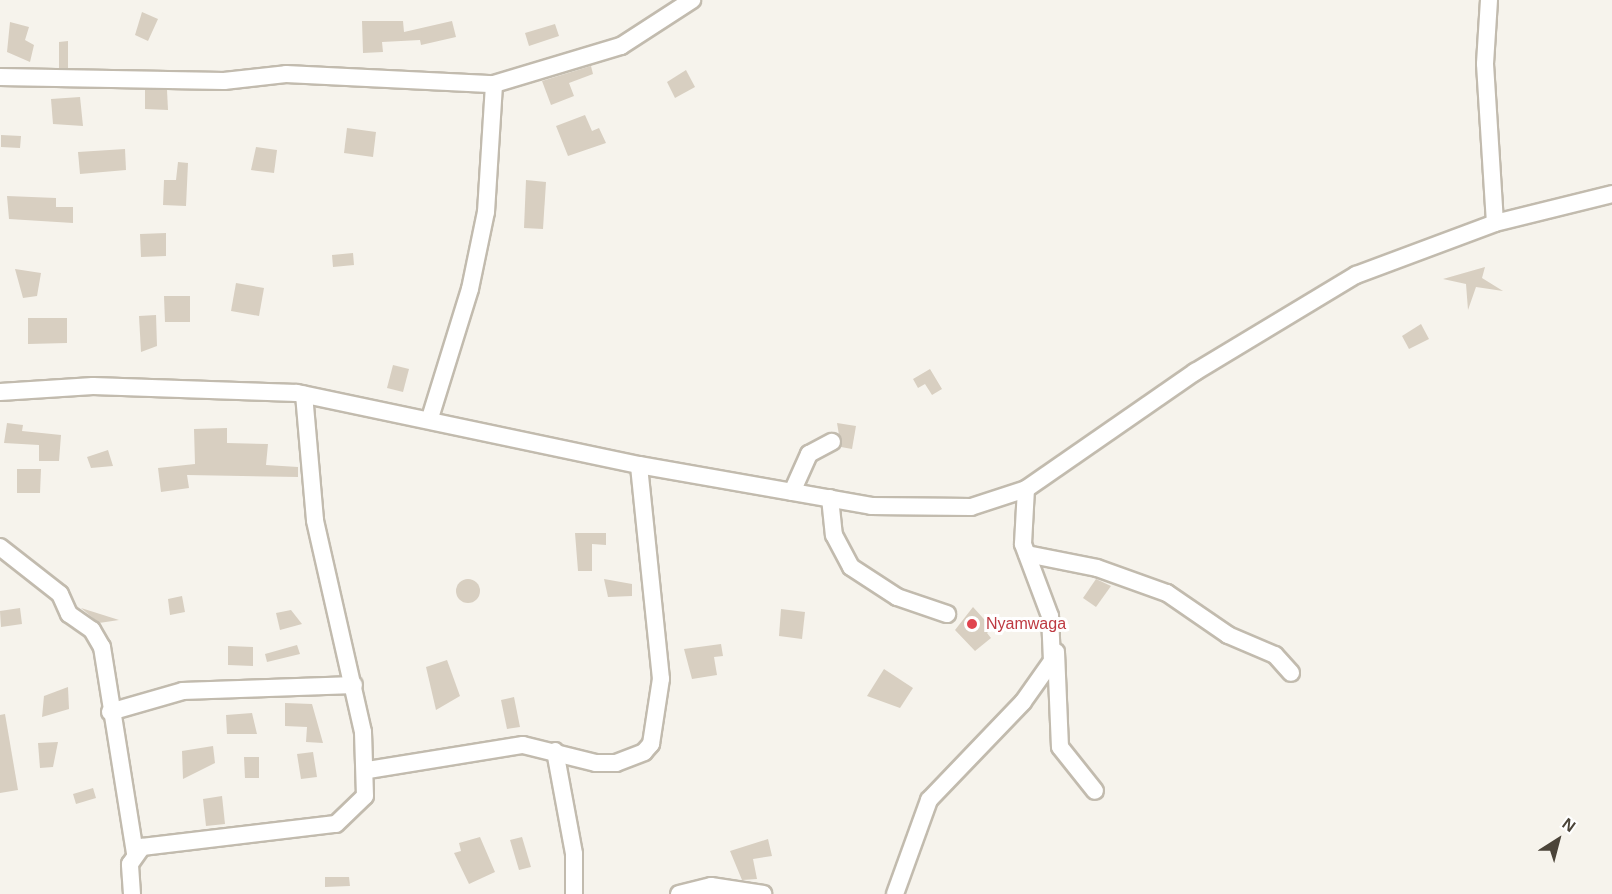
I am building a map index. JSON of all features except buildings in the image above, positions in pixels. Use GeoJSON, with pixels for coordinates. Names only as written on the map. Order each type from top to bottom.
{"type":"FeatureCollection","features":[{"type":"Feature","properties":{"kind":"street"},"geometry":{"type":"LineString","coordinates":[[0,77],[224,81],[286,74],[494,84],[621,46],[692,0]]}},
{"type":"Feature","properties":{"kind":"street"},"geometry":{"type":"LineString","coordinates":[[1489,0],[1485,64],[1495,223]]}},
{"type":"Feature","properties":{"kind":"street"},"geometry":{"type":"LineString","coordinates":[[430,418],[470,289],[486,212],[494,84]]}},
{"type":"Feature","properties":{"kind":"street"},"geometry":{"type":"LineString","coordinates":[[0,392],[93,386],[304,394],[430,418],[639,465],[792,492],[933,510],[971,507],[1026,489],[1195,372],[1356,275],[1495,223],[1612,194]]}},
{"type":"Feature","properties":{"kind":"street"},"geometry":{"type":"LineString","coordinates":[[135,853],[159,843],[336,824],[365,796],[368,770],[354,686],[315,520],[304,394]]}},
{"type":"Feature","properties":{"kind":"street"},"geometry":{"type":"LineString","coordinates":[[792,492],[809,454],[832,442]]}},
{"type":"Feature","properties":{"kind":"street"},"geometry":{"type":"LineString","coordinates":[[368,770],[523,745],[616,763],[636,757],[651,744],[660,656],[639,465]]}},
{"type":"Feature","properties":{"kind":"street"},"geometry":{"type":"LineString","coordinates":[[895,894],[929,800],[1037,686],[1052,661],[1050,616],[1027,554],[1020,524],[1026,489]]}},
{"type":"Feature","properties":{"kind":"street"},"geometry":{"type":"LineString","coordinates":[[830,498],[834,535],[851,567],[897,597],[947,614]]}},
{"type":"Feature","properties":{"kind":"street"},"geometry":{"type":"LineString","coordinates":[[0,547],[60,594],[69,614],[97,636],[135,853],[130,864],[132,894]]}},
{"type":"Feature","properties":{"kind":"street"},"geometry":{"type":"LineString","coordinates":[[1027,554],[1097,568],[1167,593],[1228,635],[1275,655],[1291,673]]}},
{"type":"Feature","properties":{"kind":"street"},"geometry":{"type":"LineString","coordinates":[[1052,643],[1059,668],[1055,729],[1060,747],[1095,791]]}},
{"type":"Feature","properties":{"kind":"street"},"geometry":{"type":"LineString","coordinates":[[110,712],[183,691],[354,686]]}},
{"type":"Feature","properties":{"kind":"street"},"geometry":{"type":"LineString","coordinates":[[555,751],[574,854],[574,894]]}},
{"type":"Feature","properties":{"kind":"street"},"geometry":{"type":"LineString","coordinates":[[679,894],[711,886],[762,894]]}},
{"type":"Feature","properties":{"kind":"place","name":"Nyamwaga"},"geometry":{"type":"Point","coordinates":[972,624]}}]}
